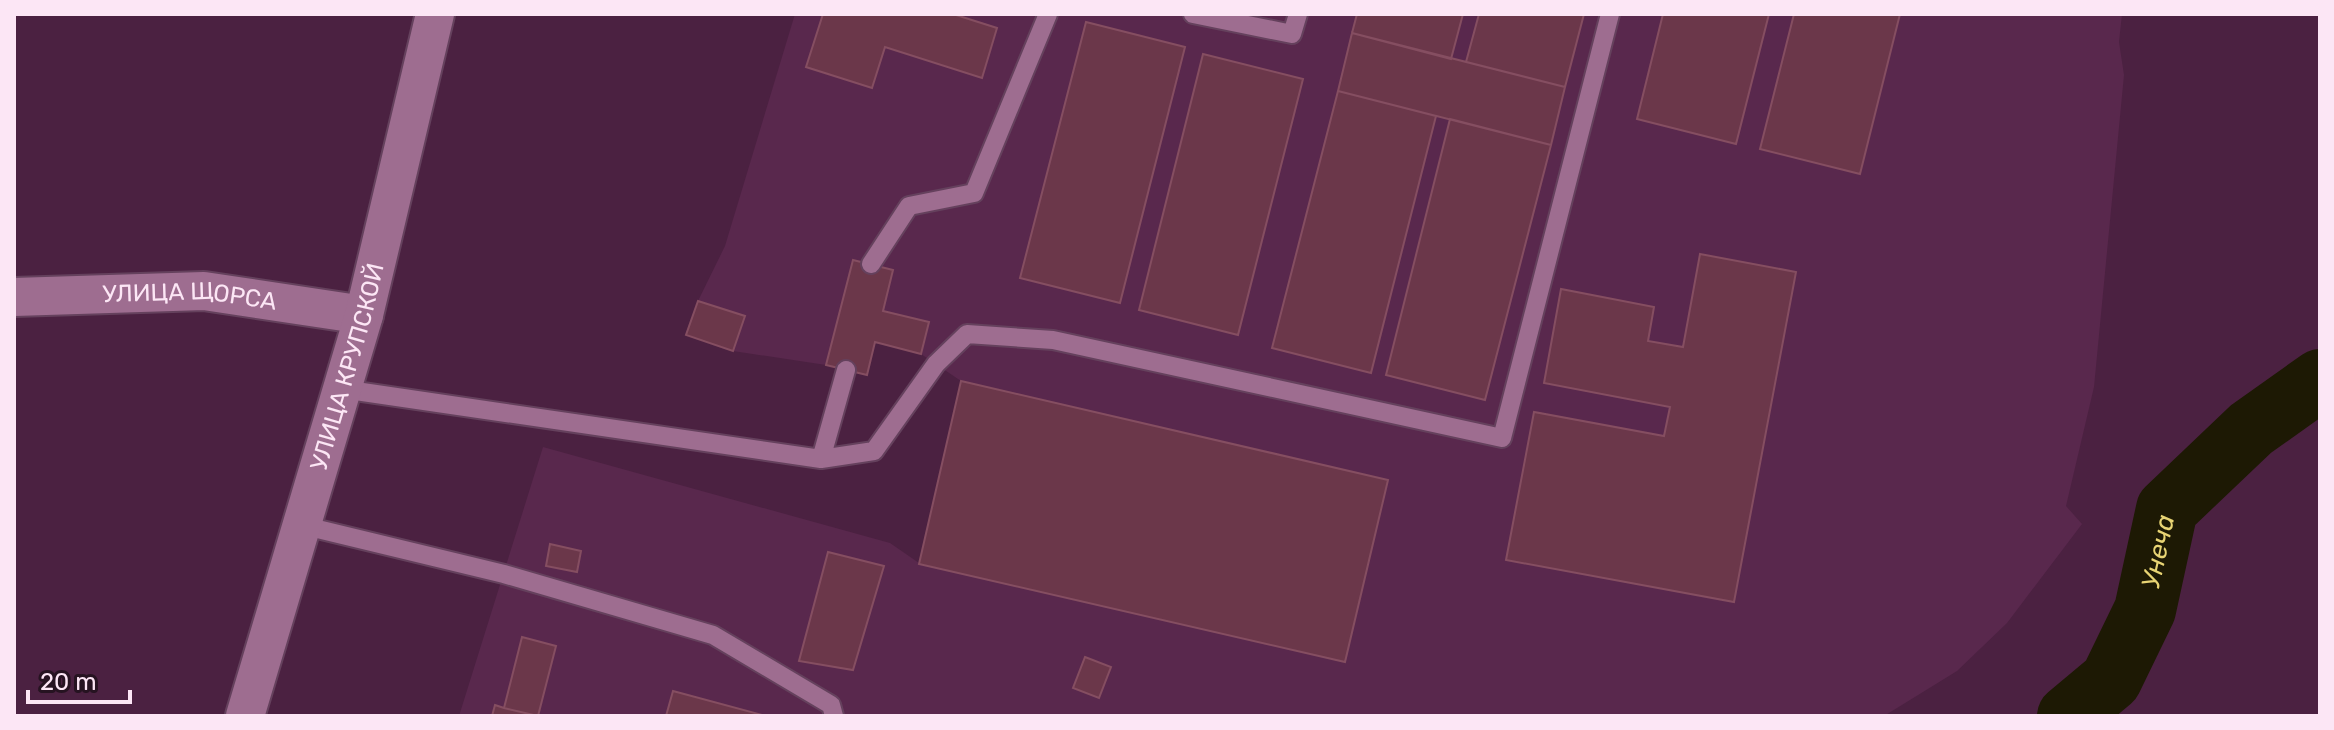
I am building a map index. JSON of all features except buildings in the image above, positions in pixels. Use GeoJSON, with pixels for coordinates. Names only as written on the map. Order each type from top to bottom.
{"type":"FeatureCollection","features":[{"type":"Feature","properties":{"kind":"street","name":"УЛИЦА КРУПСКОЙ"},"geometry":{"type":"LineString","coordinates":[[245,716],[364,315],[435,14]]}},
{"type":"Feature","properties":{"kind":"street","name":"УЛИЦА ЩОРСА"},"geometry":{"type":"LineString","coordinates":[[14,297],[204,291],[364,315]]}},
{"type":"Feature","properties":{"kind":"lane"},"geometry":{"type":"LineString","coordinates":[[871,264],[909,206],[974,193],[1048,14]]}},
{"type":"Feature","properties":{"kind":"lane"},"geometry":{"type":"LineString","coordinates":[[1193,14],[1292,34],[1298,14]]}},
{"type":"Feature","properties":{"kind":"lane"},"geometry":{"type":"LineString","coordinates":[[342,389],[821,459],[874,451],[936,364],[967,334],[1053,340],[1502,438],[1610,14]]}},
{"type":"Feature","properties":{"kind":"lane"},"geometry":{"type":"LineString","coordinates":[[821,459],[846,370]]}},
{"type":"Feature","properties":{"kind":"lane"},"geometry":{"type":"LineString","coordinates":[[301,525],[504,574],[713,635],[831,705],[834,716]]}},
{"type":"Feature","properties":{"kind":"shaded area"},"geometry":{"type":"Polygon","coordinates":[[[795,14],[2122,14],[2119,42],[2124,75],[2094,387],[2066,506],[2082,524],[2007,623],[1957,671],[1884,716],[459,716],[543,447],[890,543],[919,563],[961,381],[921,354],[875,342],[826,365],[733,351],[686,335],[698,301],[725,246],[795,14]]]}},
{"type":"Feature","properties":{"kind":"waterway","name":"Унеча"},"geometry":{"type":"LineString","coordinates":[[2068,716],[2111,680],[2145,610],[2167,509],[2251,429],[2320,380]]}}]}
